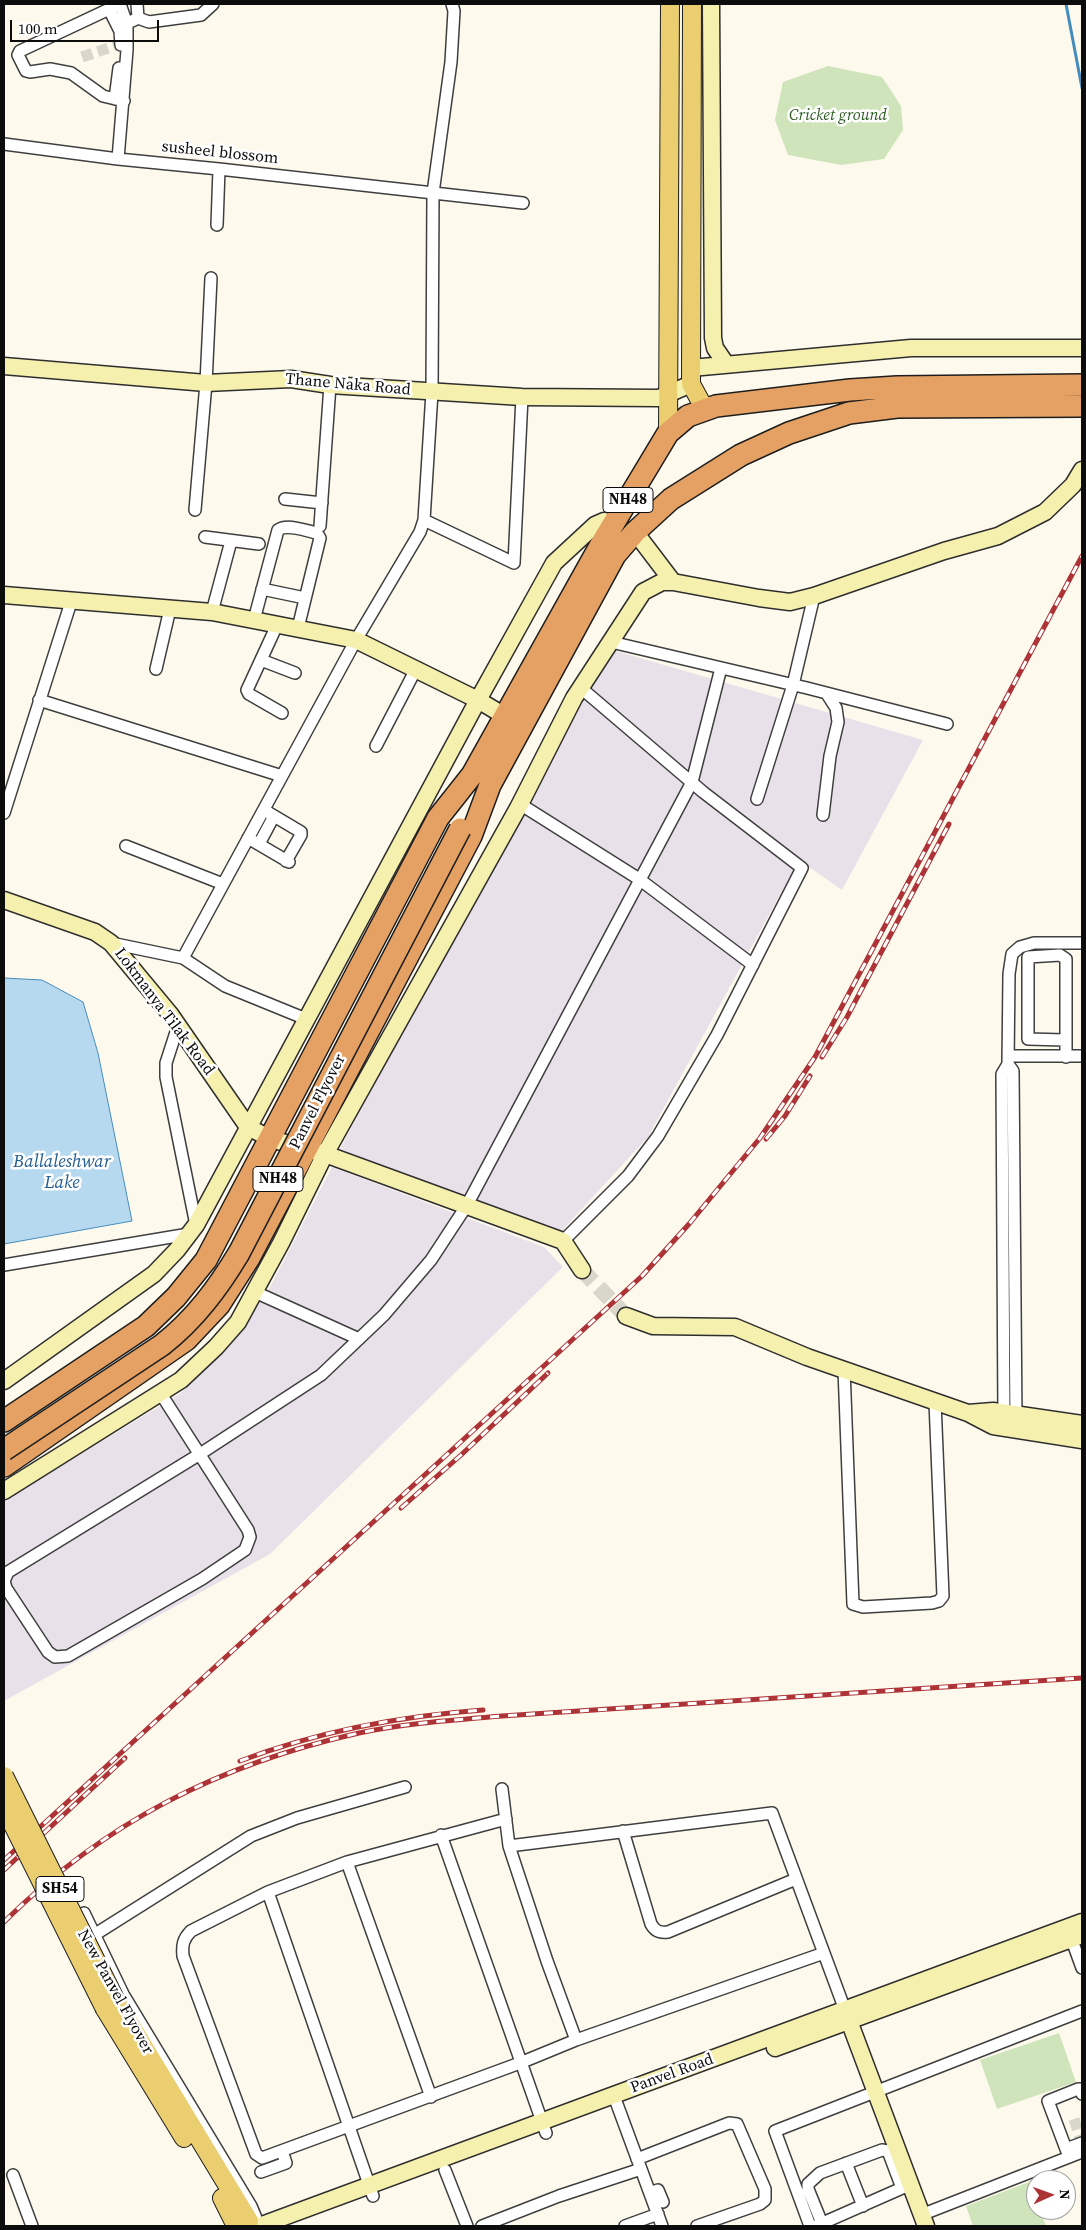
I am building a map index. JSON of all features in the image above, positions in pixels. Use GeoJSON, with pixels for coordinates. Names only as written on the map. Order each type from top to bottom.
{"type":"FeatureCollection","features":[{"type":"Feature","properties":{"kind":"highway","name":"NH48"},"geometry":{"type":"LineString","coordinates":[[481,780],[612,526],[668,433],[688,416],[716,406],[1082,385]]}},
{"type":"Feature","properties":{"kind":"highway","name":"NH48"},"geometry":{"type":"LineString","coordinates":[[513,721],[615,555],[635,532],[671,499],[740,455],[789,433],[897,397],[1082,406]]}},
{"type":"Feature","properties":{"kind":"highway","name":"Panvel Flyover"},"geometry":{"type":"LineString","coordinates":[[4,1435],[156,1335],[171,1323],[202,1290],[229,1248],[454,826],[481,780]]}},
{"type":"Feature","properties":{"kind":"highway"},"geometry":{"type":"LineString","coordinates":[[4,1421],[146,1326],[176,1298],[201,1267],[217,1242],[438,818],[481,780]]}},
{"type":"Feature","properties":{"kind":"highway"},"geometry":{"type":"LineString","coordinates":[[4,1466],[186,1340],[219,1305],[235,1282],[316,1151],[471,836],[481,780]]}},
{"type":"Feature","properties":{"kind":"highway","name":"Panvel Flyover"},"geometry":{"type":"LineString","coordinates":[[4,1450],[162,1345],[179,1332],[211,1297],[239,1253],[454,826]]}},
{"type":"Feature","properties":{"kind":"main road"},"geometry":{"type":"LineString","coordinates":[[668,433],[670,4]]}},
{"type":"Feature","properties":{"kind":"main road"},"geometry":{"type":"LineString","coordinates":[[692,4],[691,376],[703,406],[716,406]]}},
{"type":"Feature","properties":{"kind":"main road","name":"New Panvel Flyover"},"geometry":{"type":"LineString","coordinates":[[4,1776],[110,2005]]}},
{"type":"Feature","properties":{"kind":"main road","name":"New Panvel Flyover"},"geometry":{"type":"LineString","coordinates":[[4,1807],[110,2005],[232,2204],[251,2225]]}},
{"type":"Feature","properties":{"kind":"street"},"geometry":{"type":"LineString","coordinates":[[137,4],[138,18]]}},
{"type":"Feature","properties":{"kind":"street"},"geometry":{"type":"LineString","coordinates":[[138,18],[148,22],[201,14],[213,4]]}},
{"type":"Feature","properties":{"kind":"street"},"geometry":{"type":"LineString","coordinates":[[253,841],[264,810],[282,776],[356,640],[420,532],[424,520],[432,392],[433,193],[451,62],[454,12],[452,4]]}},
{"type":"Feature","properties":{"kind":"street"},"geometry":{"type":"LineString","coordinates":[[711,4],[713,338],[715,348],[726,364]]}},
{"type":"Feature","properties":{"kind":"street"},"geometry":{"type":"LineString","coordinates":[[116,5],[127,24],[120,100]]}},
{"type":"Feature","properties":{"kind":"street"},"geometry":{"type":"LineString","coordinates":[[116,5],[120,32],[118,159]]}},
{"type":"Feature","properties":{"kind":"street"},"geometry":{"type":"LineString","coordinates":[[116,5],[20,51],[18,55],[26,71],[50,69],[71,74],[104,96],[120,100]]}},
{"type":"Feature","properties":{"kind":"street"},"geometry":{"type":"LineString","coordinates":[[127,24],[138,18]]}},
{"type":"Feature","properties":{"kind":"street","name":"susheel blossom"},"geometry":{"type":"LineString","coordinates":[[4,144],[118,159],[219,168],[523,203]]}},
{"type":"Feature","properties":{"kind":"street"},"geometry":{"type":"LineString","coordinates":[[217,225],[219,168]]}},
{"type":"Feature","properties":{"kind":"street"},"geometry":{"type":"LineString","coordinates":[[195,510],[206,383],[211,278]]}},
{"type":"Feature","properties":{"kind":"street","name":"Thane Naka Road"},"geometry":{"type":"LineString","coordinates":[[4,366],[206,383],[291,379],[330,385],[522,397],[659,398],[668,395],[691,376],[726,364],[911,348],[1082,348]]}},
{"type":"Feature","properties":{"kind":"street"},"geometry":{"type":"LineString","coordinates":[[320,526],[330,385]]}},
{"type":"Feature","properties":{"kind":"street"},"geometry":{"type":"LineString","coordinates":[[424,520],[514,563],[522,397]]}},
{"type":"Feature","properties":{"kind":"street"},"geometry":{"type":"LineString","coordinates":[[4,1491],[181,1380],[216,1347],[238,1322],[255,1292],[316,1151],[520,804],[580,688],[643,592],[662,582],[673,582],[790,602],[814,596],[944,551],[998,536],[1045,512],[1073,485],[1082,470]]}},
{"type":"Feature","properties":{"kind":"street"},"geometry":{"type":"LineString","coordinates":[[285,500],[322,503]]}},
{"type":"Feature","properties":{"kind":"street"},"geometry":{"type":"LineString","coordinates":[[4,1381],[154,1274],[177,1250],[193,1229],[478,700],[554,564],[595,525],[604,521],[612,526]]}},
{"type":"Feature","properties":{"kind":"street"},"geometry":{"type":"LineString","coordinates":[[254,620],[278,530],[283,527],[317,533],[319,541],[298,628]]}},
{"type":"Feature","properties":{"kind":"street"},"geometry":{"type":"LineString","coordinates":[[635,532],[673,582]]}},
{"type":"Feature","properties":{"kind":"street"},"geometry":{"type":"LineString","coordinates":[[205,537],[259,544]]}},
{"type":"Feature","properties":{"kind":"street"},"geometry":{"type":"LineString","coordinates":[[212,612],[231,541]]}},
{"type":"Feature","properties":{"kind":"street"},"geometry":{"type":"LineString","coordinates":[[262,589],[305,598]]}},
{"type":"Feature","properties":{"kind":"street"},"geometry":{"type":"LineString","coordinates":[[4,595],[71,602],[212,612],[356,640],[478,700],[513,721]]}},
{"type":"Feature","properties":{"kind":"street"},"geometry":{"type":"LineString","coordinates":[[757,799],[794,685],[814,596]]}},
{"type":"Feature","properties":{"kind":"street"},"geometry":{"type":"LineString","coordinates":[[4,813],[71,602]]}},
{"type":"Feature","properties":{"kind":"street"},"geometry":{"type":"LineString","coordinates":[[156,669],[170,609]]}},
{"type":"Feature","properties":{"kind":"street"},"geometry":{"type":"LineString","coordinates":[[277,625],[247,690],[248,694],[282,713]]}},
{"type":"Feature","properties":{"kind":"street"},"geometry":{"type":"LineString","coordinates":[[611,642],[794,685],[947,724]]}},
{"type":"Feature","properties":{"kind":"street"},"geometry":{"type":"LineString","coordinates":[[261,660],[295,673]]}},
{"type":"Feature","properties":{"kind":"street"},"geometry":{"type":"LineString","coordinates":[[160,1394],[200,1454],[248,1530],[250,1537],[245,1550],[202,1579],[68,1656],[55,1657],[48,1652],[6,1588],[5,1576],[54,1542],[200,1454],[321,1375],[384,1315],[431,1260],[467,1205],[692,782],[721,668]]}},
{"type":"Feature","properties":{"kind":"street"},"geometry":{"type":"LineString","coordinates":[[376,746],[416,669]]}},
{"type":"Feature","properties":{"kind":"street"},"geometry":{"type":"LineString","coordinates":[[563,1241],[628,1176],[658,1136],[717,1035],[802,868],[692,782],[580,688]]}},
{"type":"Feature","properties":{"kind":"street"},"geometry":{"type":"LineString","coordinates":[[823,815],[830,756],[838,722],[836,708],[827,694]]}},
{"type":"Feature","properties":{"kind":"street"},"geometry":{"type":"LineString","coordinates":[[39,700],[282,776]]}},
{"type":"Feature","properties":{"kind":"street"},"geometry":{"type":"LineString","coordinates":[[520,804],[639,879],[753,965]]}},
{"type":"Feature","properties":{"kind":"street"},"geometry":{"type":"LineString","coordinates":[[253,841],[288,862],[301,832],[264,810]]}},
{"type":"Feature","properties":{"kind":"street"},"geometry":{"type":"LineString","coordinates":[[183,958],[224,884],[253,841],[274,816]]}},
{"type":"Feature","properties":{"kind":"street"},"geometry":{"type":"LineString","coordinates":[[126,846],[224,884]]}},
{"type":"Feature","properties":{"kind":"street","name":"Lokmanya Tilak Road"},"geometry":{"type":"LineString","coordinates":[[4,900],[95,932],[112,943],[178,1026],[248,1127]]}},
{"type":"Feature","properties":{"kind":"street"},"geometry":{"type":"LineString","coordinates":[[1010,1422],[1009,1218],[1002,1074],[1008,1060],[1009,974],[1012,954],[1020,947],[1034,942],[1082,943]]}},
{"type":"Feature","properties":{"kind":"street"},"geometry":{"type":"LineString","coordinates":[[112,943],[183,958],[225,986],[306,1019]]}},
{"type":"Feature","properties":{"kind":"street"},"geometry":{"type":"LineString","coordinates":[[1064,943],[1064,956],[1066,960],[1066,1056]]}},
{"type":"Feature","properties":{"kind":"street"},"geometry":{"type":"LineString","coordinates":[[1064,956],[1028,957],[1028,1039],[1065,1040]]}},
{"type":"Feature","properties":{"kind":"street"},"geometry":{"type":"LineString","coordinates":[[178,1026],[166,1063],[166,1077],[193,1229]]}},
{"type":"Feature","properties":{"kind":"street"},"geometry":{"type":"LineString","coordinates":[[1008,1060],[1082,1056]]}},
{"type":"Feature","properties":{"kind":"street"},"geometry":{"type":"LineString","coordinates":[[248,1127],[271,1139],[316,1151],[563,1241],[582,1270]]}},
{"type":"Feature","properties":{"kind":"street"},"geometry":{"type":"LineString","coordinates":[[4,1265],[193,1229]]}},
{"type":"Feature","properties":{"kind":"street"},"geometry":{"type":"LineString","coordinates":[[255,1292],[359,1339]]}},
{"type":"Feature","properties":{"kind":"street"},"geometry":{"type":"LineString","coordinates":[[626,1316],[653,1326],[735,1327],[814,1360],[968,1413],[993,1411],[1010,1422],[1082,1440]]}},
{"type":"Feature","properties":{"kind":"street"},"geometry":{"type":"LineString","coordinates":[[838,1367],[853,1604],[863,1607],[932,1603],[939,1601],[943,1596],[935,1402]]}},
{"type":"Feature","properties":{"kind":"street"},"geometry":{"type":"LineString","coordinates":[[1010,1422],[1082,1424]]}},
{"type":"Feature","properties":{"kind":"street"},"geometry":{"type":"LineString","coordinates":[[94,1935],[250,1836],[297,1818],[405,1787]]}},
{"type":"Feature","properties":{"kind":"street"},"geometry":{"type":"LineString","coordinates":[[502,1789],[509,1846],[550,1970],[576,2040]]}},
{"type":"Feature","properties":{"kind":"street"},"geometry":{"type":"LineString","coordinates":[[509,1846],[772,1813],[876,2092],[906,2187]]}},
{"type":"Feature","properties":{"kind":"street"},"geometry":{"type":"LineString","coordinates":[[506,1819],[441,1835],[347,1862],[268,1892],[191,1931],[185,1937],[182,1946],[183,1956],[256,2154],[262,2158],[282,2151],[347,2125],[520,2063],[576,2040],[824,1953]]}},
{"type":"Feature","properties":{"kind":"street"},"geometry":{"type":"LineString","coordinates":[[623,1831],[650,1924],[654,1930],[660,1932],[668,1932],[796,1879]]}},
{"type":"Feature","properties":{"kind":"street"},"geometry":{"type":"LineString","coordinates":[[441,1835],[544,2128]]}},
{"type":"Feature","properties":{"kind":"street"},"geometry":{"type":"LineString","coordinates":[[347,1862],[431,2096]]}},
{"type":"Feature","properties":{"kind":"street"},"geometry":{"type":"LineString","coordinates":[[268,1892],[371,2192]]}},
{"type":"Feature","properties":{"kind":"street"},"geometry":{"type":"LineString","coordinates":[[84,1913],[123,1994],[256,2214],[251,2225]]}},
{"type":"Feature","properties":{"kind":"street"},"geometry":{"type":"LineString","coordinates":[[1076,1931],[1082,1968]]}},
{"type":"Feature","properties":{"kind":"street","name":"Panvel Road"},"geometry":{"type":"LineString","coordinates":[[290,2226],[371,2192],[1076,1931]]}},
{"type":"Feature","properties":{"kind":"street"},"geometry":{"type":"LineString","coordinates":[[805,2225],[775,2131],[1082,2011]]}},
{"type":"Feature","properties":{"kind":"street"},"geometry":{"type":"LineString","coordinates":[[1067,2153],[1048,2101],[1078,2089],[1081,2089],[1082,2094]]}},
{"type":"Feature","properties":{"kind":"street"},"geometry":{"type":"LineString","coordinates":[[616,2101],[662,2226]]}},
{"type":"Feature","properties":{"kind":"street"},"geometry":{"type":"LineString","coordinates":[[482,2226],[639,2164],[729,2123],[737,2124],[765,2189],[765,2200],[760,2204],[697,2226]]}},
{"type":"Feature","properties":{"kind":"street"},"geometry":{"type":"LineString","coordinates":[[906,2187],[821,2225],[808,2189],[808,2184],[820,2174],[882,2150],[888,2152],[906,2187],[923,2221],[1067,2153],[1082,2143]]}},
{"type":"Feature","properties":{"kind":"street"},"geometry":{"type":"LineString","coordinates":[[261,2172],[286,2163],[282,2151]]}},
{"type":"Feature","properties":{"kind":"street"},"geometry":{"type":"LineString","coordinates":[[1067,2153],[1082,2152]]}},
{"type":"Feature","properties":{"kind":"street"},"geometry":{"type":"LineString","coordinates":[[846,2163],[863,2206]]}},
{"type":"Feature","properties":{"kind":"street"},"geometry":{"type":"LineString","coordinates":[[444,2165],[467,2226]]}},
{"type":"Feature","properties":{"kind":"street"},"geometry":{"type":"LineString","coordinates":[[13,2175],[32,2226]]}},
{"type":"Feature","properties":{"kind":"street"},"geometry":{"type":"LineString","coordinates":[[650,2193],[658,2190],[663,2202]]}},
{"type":"Feature","properties":{"kind":"street","name":"Panvel Road"},"geometry":{"type":"LineString","coordinates":[[251,2225],[371,2192]]}},
{"type":"Feature","properties":{"kind":"street"},"geometry":{"type":"LineString","coordinates":[[625,2226],[658,2214]]}},
{"type":"Feature","properties":{"kind":"shaded area"},"geometry":{"type":"Polygon","coordinates":[[[616,651],[923,740],[842,890],[799,860],[648,1137],[557,1236],[340,1149],[578,701],[616,651]]]}},
{"type":"Feature","properties":{"kind":"shaded area"},"geometry":{"type":"Polygon","coordinates":[[[332,1167],[544,1247],[563,1267],[270,1554],[4,1701],[4,1501],[181,1393],[225,1350],[268,1291],[332,1167]]]}},
{"type":"Feature","properties":{"kind":"green space","name":"Cricket ground"},"geometry":{"type":"Polygon","coordinates":[[[828,66],[882,77],[901,106],[903,130],[884,159],[841,165],[788,155],[775,120],[783,82],[828,66]]]}},
{"type":"Feature","properties":{"kind":"green space"},"geometry":{"type":"Polygon","coordinates":[[[1059,2033],[1076,2082],[997,2109],[980,2060],[1059,2033]]]}},
{"type":"Feature","properties":{"kind":"green space"},"geometry":{"type":"Polygon","coordinates":[[[1026,2183],[1026,2220],[1044,2220],[1046,2226],[973,2226],[966,2206],[1026,2183]]]}},
{"type":"Feature","properties":{"kind":"water","name":"Ballaleshwar Lake"},"geometry":{"type":"Polygon","coordinates":[[[4,978],[42,980],[83,1002],[98,1053],[132,1221],[4,1244],[4,978]]]}},
{"type":"Feature","properties":{"kind":"waterway"},"geometry":{"type":"LineString","coordinates":[[1066,4],[1082,88]]}},
{"type":"Feature","properties":{"kind":"tunnel"},"geometry":{"type":"LineString","coordinates":[[82,57],[120,44]]}},
{"type":"Feature","properties":{"kind":"tunnel"},"geometry":{"type":"LineString","coordinates":[[582,1270],[626,1316]]}},
{"type":"Feature","properties":{"kind":"tunnel"},"geometry":{"type":"LineString","coordinates":[[1074,2119],[1082,2143]]}},
{"type":"Feature","properties":{"kind":"railway"},"geometry":{"type":"LineString","coordinates":[[4,1860],[642,1276],[689,1224],[760,1138],[815,1057],[1082,556]]}},
{"type":"Feature","properties":{"kind":"railway"},"geometry":{"type":"LineString","coordinates":[[822,1057],[847,1017],[949,824]]}},
{"type":"Feature","properties":{"kind":"railway"},"geometry":{"type":"LineString","coordinates":[[766,1139],[785,1116],[810,1076]]}},
{"type":"Feature","properties":{"kind":"railway"},"geometry":{"type":"LineString","coordinates":[[401,1508],[461,1455],[548,1373]]}},
{"type":"Feature","properties":{"kind":"railway"},"geometry":{"type":"LineString","coordinates":[[4,1922],[43,1886],[83,1855],[124,1826],[167,1802],[212,1780],[259,1762],[308,1746],[359,1733],[448,1720],[1082,1678]]}},
{"type":"Feature","properties":{"kind":"railway"},"geometry":{"type":"LineString","coordinates":[[240,1761],[300,1741],[360,1726],[421,1716],[483,1710]]}},
{"type":"Feature","properties":{"kind":"railway"},"geometry":{"type":"LineString","coordinates":[[4,1870],[125,1758]]}}]}
